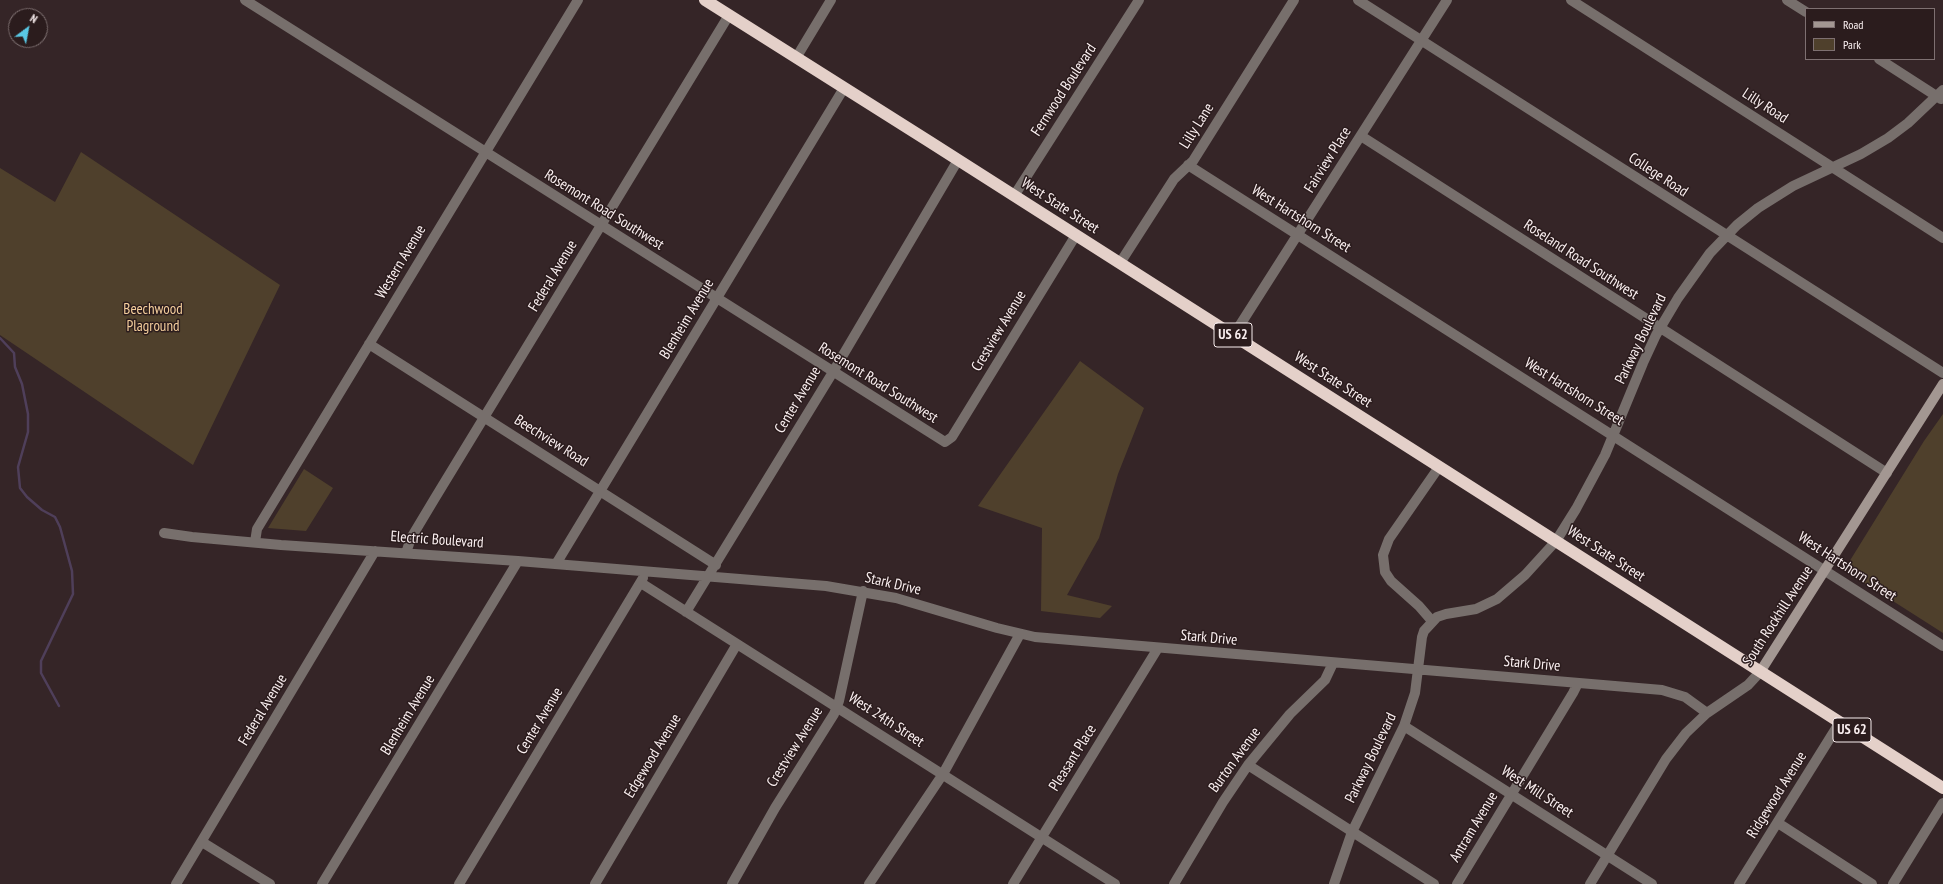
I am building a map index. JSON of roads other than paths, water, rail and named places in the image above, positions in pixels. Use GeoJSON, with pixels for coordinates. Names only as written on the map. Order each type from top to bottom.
{"type":"FeatureCollection","features":[{"type":"Feature","properties":{"kind":"highway","name":"West State Street"},"geometry":{"type":"LineString","coordinates":[[705,0],[1943,788]]}},
{"type":"Feature","properties":{"kind":"street","name":"Rosemont Road Southwest"},"geometry":{"type":"LineString","coordinates":[[245,0],[942,441],[947,442]]}},
{"type":"Feature","properties":{"kind":"street","name":"Western Avenue"},"geometry":{"type":"LineString","coordinates":[[255,542],[257,529],[578,0]]}},
{"type":"Feature","properties":{"kind":"street"},"geometry":{"type":"LineString","coordinates":[[796,58],[831,0]]}},
{"type":"Feature","properties":{"kind":"street","name":"Fernwood Boulevard"},"geometry":{"type":"LineString","coordinates":[[1014,196],[1139,0]]}},
{"type":"Feature","properties":{"kind":"street","name":"Lilly Lane"},"geometry":{"type":"LineString","coordinates":[[1120,263],[1174,179],[1188,166],[1294,0]]}},
{"type":"Feature","properties":{"kind":"street","name":"College Road"},"geometry":{"type":"LineString","coordinates":[[1358,0],[1943,373]]}},
{"type":"Feature","properties":{"kind":"street","name":"Fairview Place"},"geometry":{"type":"LineString","coordinates":[[1233,336],[1447,0]]}},
{"type":"Feature","properties":{"kind":"street","name":"Lilly Road"},"geometry":{"type":"LineString","coordinates":[[1571,0],[1943,238]]}},
{"type":"Feature","properties":{"kind":"street"},"geometry":{"type":"LineString","coordinates":[[1787,0],[1805,11]]}},
{"type":"Feature","properties":{"kind":"street","name":"Federal Avenue"},"geometry":{"type":"LineString","coordinates":[[406,553],[411,538],[728,15]]}},
{"type":"Feature","properties":{"kind":"street"},"geometry":{"type":"LineString","coordinates":[[1881,60],[1941,95]]}},
{"type":"Feature","properties":{"kind":"street","name":"Blenheim Avenue"},"geometry":{"type":"LineString","coordinates":[[556,564],[844,88]]}},
{"type":"Feature","properties":{"kind":"street","name":"Parkway Boulevard"},"geometry":{"type":"LineString","coordinates":[[1334,884],[1352,832],[1404,726],[1415,693],[1422,637],[1432,621],[1446,614],[1476,609],[1498,599],[1525,575],[1556,541],[1576,509],[1614,435],[1643,363],[1660,328],[1695,273],[1710,253],[1750,214],[1779,194],[1861,154],[1888,138],[1941,95]]}},
{"type":"Feature","properties":{"kind":"street","name":"Roseland Road Southwest"},"geometry":{"type":"LineString","coordinates":[[1361,136],[1887,474]]}},
{"type":"Feature","properties":{"kind":"street","name":"Center Avenue"},"geometry":{"type":"LineString","coordinates":[[686,612],[833,372],[958,160]]}},
{"type":"Feature","properties":{"kind":"street","name":"West Hartshorn Street"},"geometry":{"type":"LineString","coordinates":[[1188,166],[1614,435],[1943,646]]}},
{"type":"Feature","properties":{"kind":"street","name":"Crestview Avenue"},"geometry":{"type":"LineString","coordinates":[[947,442],[952,437],[1076,236]]}},
{"type":"Feature","properties":{"kind":"street","name":"Beechview Road"},"geometry":{"type":"LineString","coordinates":[[369,344],[716,565]]}},
{"type":"Feature","properties":{"kind":"street","name":"South Rockhill Avenue"},"geometry":{"type":"LineString","coordinates":[[1590,884],[1674,749],[1686,733],[1707,714],[1748,686],[1760,672],[1943,384]]}},
{"type":"Feature","properties":{"kind":"street"},"geometry":{"type":"LineString","coordinates":[[1432,621],[1419,606],[1391,582],[1385,572],[1382,555],[1388,539],[1439,467]]}},
{"type":"Feature","properties":{"kind":"street","name":"Electric Boulevard"},"geometry":{"type":"LineString","coordinates":[[164,533],[192,537],[255,542],[708,576]]}},
{"type":"Feature","properties":{"kind":"street","name":"Federal Avenue"},"geometry":{"type":"LineString","coordinates":[[176,884],[375,551]]}},
{"type":"Feature","properties":{"kind":"street","name":"Blenheim Avenue"},"geometry":{"type":"LineString","coordinates":[[322,884],[518,561]]}},
{"type":"Feature","properties":{"kind":"street","name":"Center Avenue"},"geometry":{"type":"LineString","coordinates":[[459,884],[641,583],[645,572]]}},
{"type":"Feature","properties":{"kind":"street","name":"Stark Drive"},"geometry":{"type":"LineString","coordinates":[[708,576],[826,586],[863,591],[896,598],[1020,634],[1158,648],[1578,683],[1674,693],[1692,702],[1707,714]]}},
{"type":"Feature","properties":{"kind":"street","name":"West 24th Street"},"geometry":{"type":"LineString","coordinates":[[641,583],[1115,884]]}},
{"type":"Feature","properties":{"kind":"street","name":"Crestview Avenue"},"geometry":{"type":"LineString","coordinates":[[732,884],[766,823],[837,707],[863,591]]}},
{"type":"Feature","properties":{"kind":"street"},"geometry":{"type":"LineString","coordinates":[[869,884],[943,774],[1020,634]]}},
{"type":"Feature","properties":{"kind":"street","name":"Edgewood Avenue"},"geometry":{"type":"LineString","coordinates":[[595,884],[737,644]]}},
{"type":"Feature","properties":{"kind":"street","name":"Pleasant Place"},"geometry":{"type":"LineString","coordinates":[[1013,884],[1158,648]]}},
{"type":"Feature","properties":{"kind":"street","name":"Burton Avenue"},"geometry":{"type":"LineString","coordinates":[[1174,884],[1223,802],[1248,765],[1290,714],[1325,680],[1333,663]]}},
{"type":"Feature","properties":{"kind":"street","name":"Antram Avenue"},"geometry":{"type":"LineString","coordinates":[[1457,884],[1574,693],[1578,683]]}},
{"type":"Feature","properties":{"kind":"street","name":"Ridgewood Avenue"},"geometry":{"type":"LineString","coordinates":[[1739,884],[1840,722]]}},
{"type":"Feature","properties":{"kind":"street","name":"West Mill Street"},"geometry":{"type":"LineString","coordinates":[[1404,726],[1652,884]]}},
{"type":"Feature","properties":{"kind":"street"},"geometry":{"type":"LineString","coordinates":[[1248,765],[1434,884]]}},
{"type":"Feature","properties":{"kind":"street"},"geometry":{"type":"LineString","coordinates":[[1893,884],[1943,803]]}},
{"type":"Feature","properties":{"kind":"street"},"geometry":{"type":"LineString","coordinates":[[1778,823],[1872,884]]}},
{"type":"Feature","properties":{"kind":"street"},"geometry":{"type":"LineString","coordinates":[[202,842],[270,884]]}},
{"type":"Feature","properties":{"kind":"waterway"},"geometry":{"type":"LineString","coordinates":[[0,338],[14,353],[15,367],[22,384],[28,414],[28,432],[18,467],[20,488],[27,497],[42,510],[55,517],[60,527],[72,571],[73,594],[41,661],[41,673],[59,706]]}},
{"type":"Feature","properties":{"kind":"park label","name":"Beechwood Plaground"},"geometry":{"type":"Point","coordinates":[153,318]}}]}
